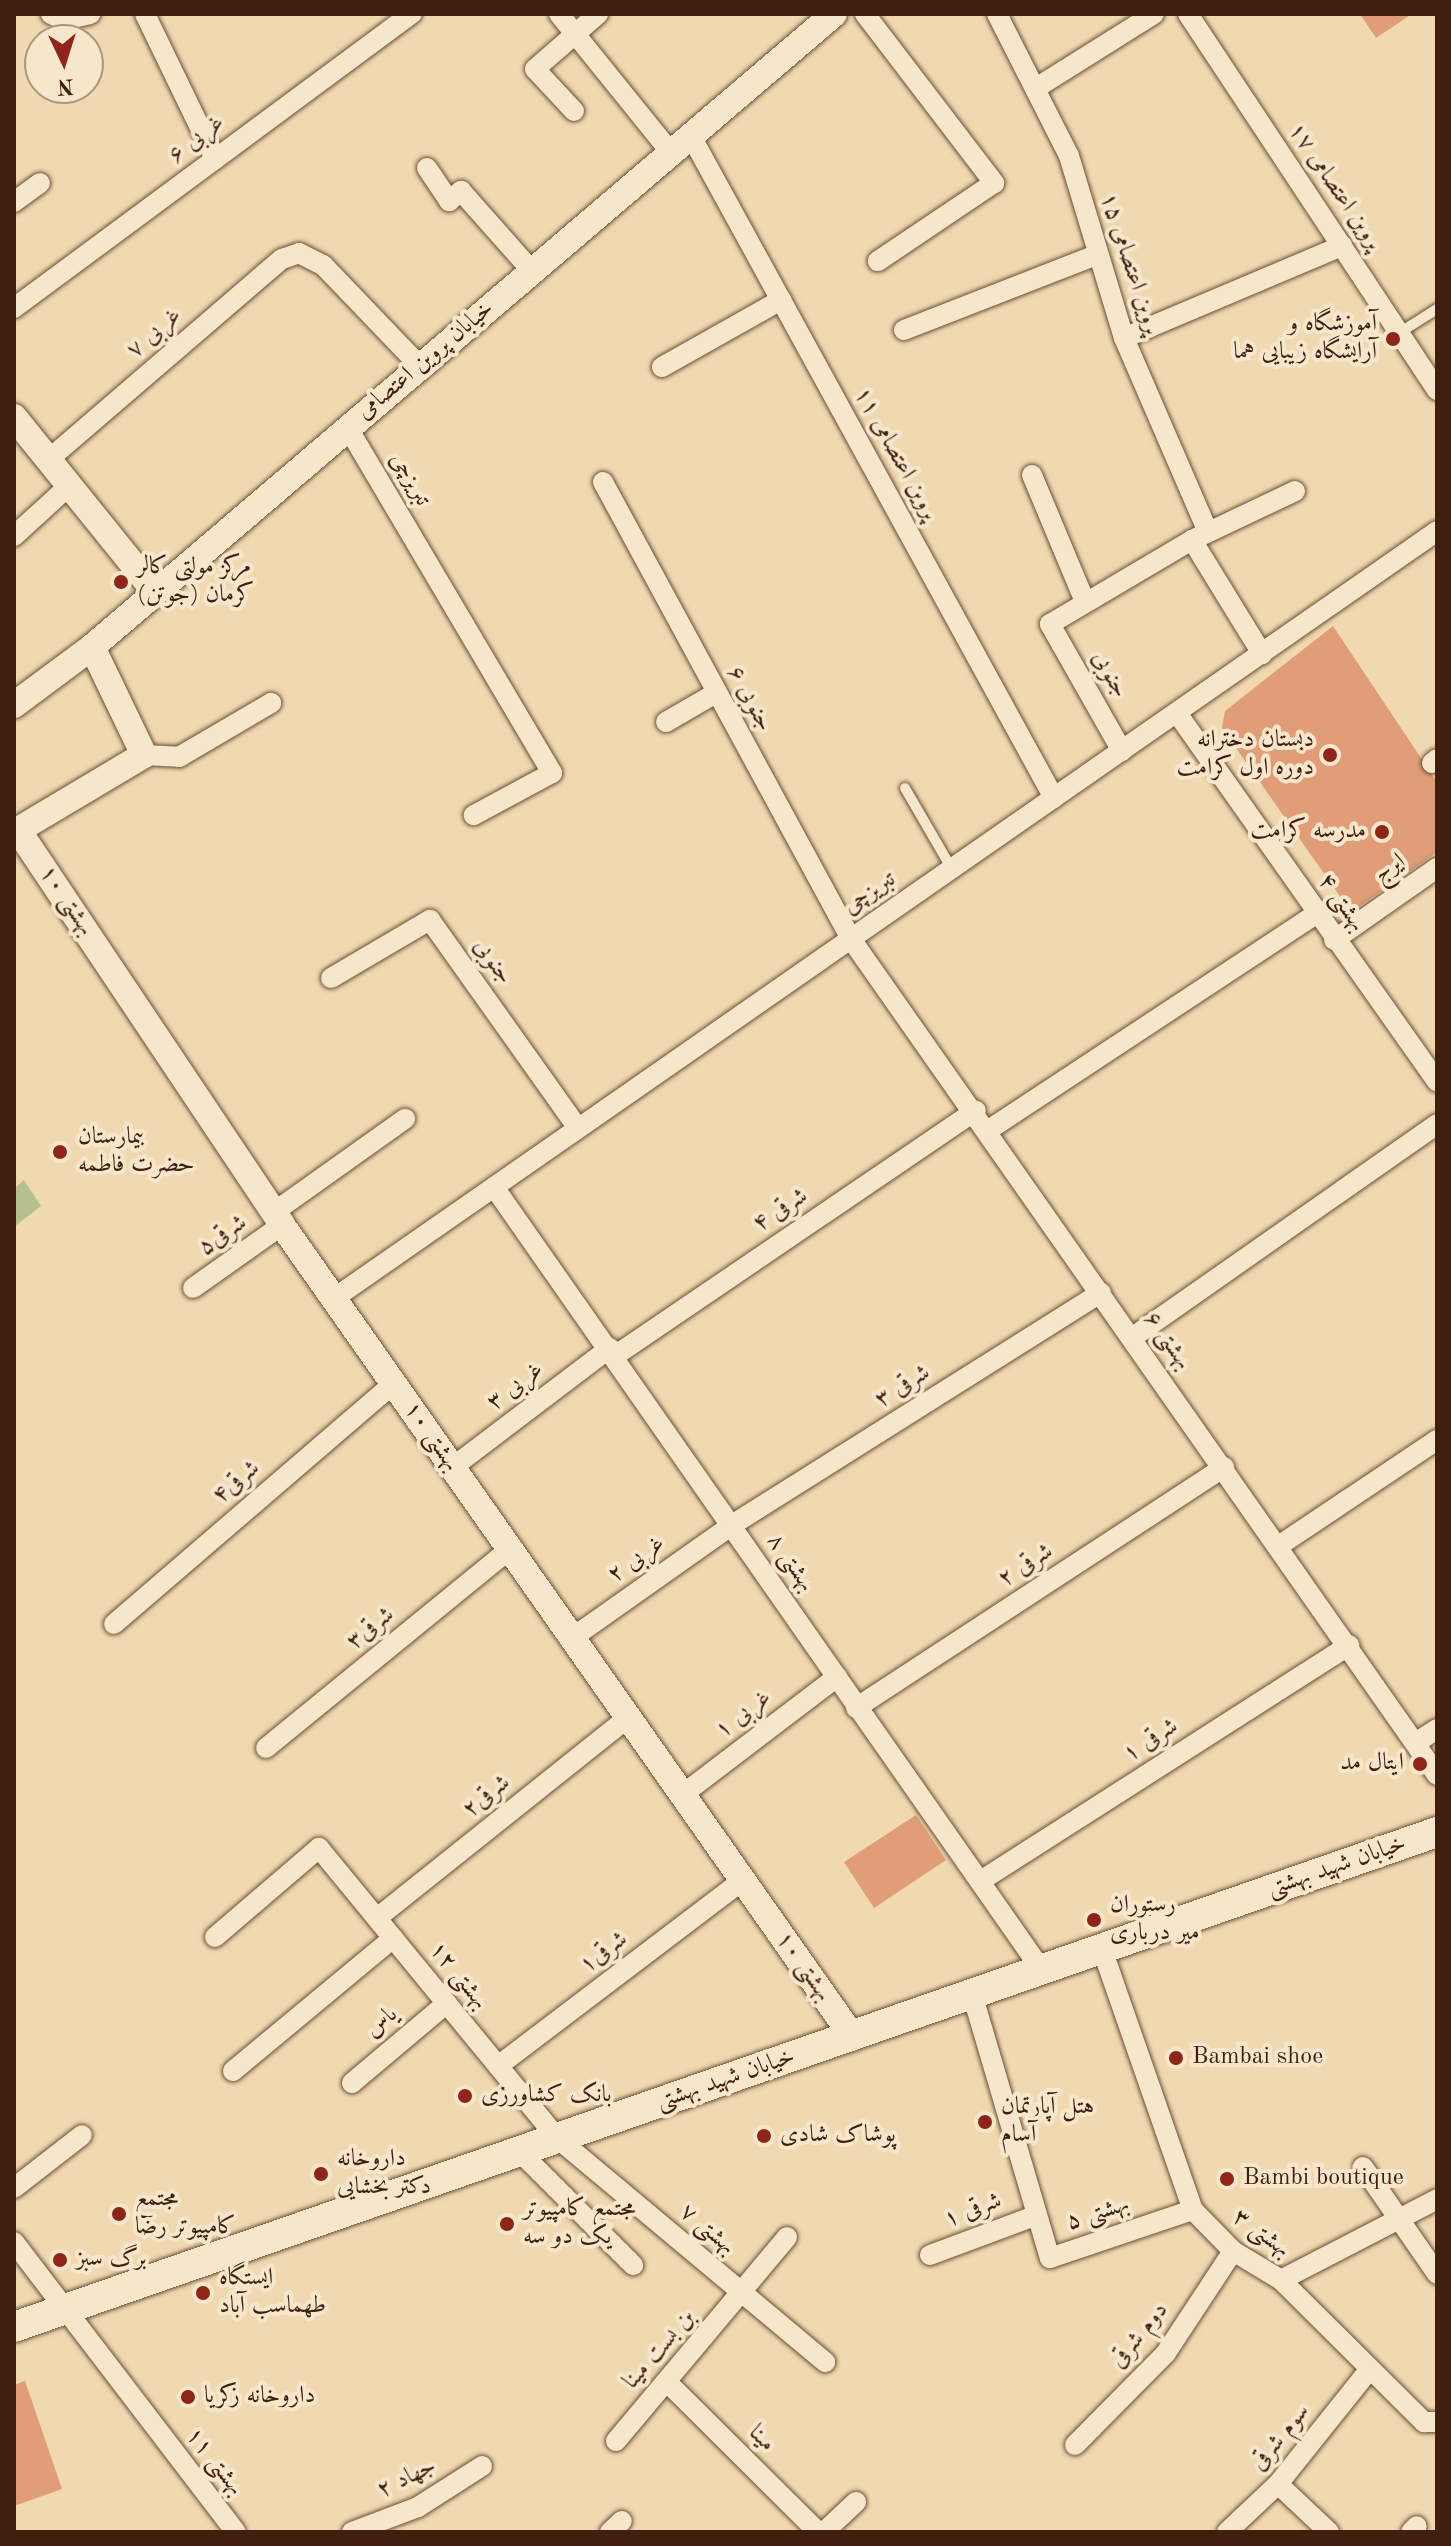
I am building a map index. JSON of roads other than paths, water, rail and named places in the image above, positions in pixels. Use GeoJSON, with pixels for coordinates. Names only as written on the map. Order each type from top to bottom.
{"type":"FeatureCollection","features":[{"type":"Feature","properties":{"kind":"main road","name":"خیابان شهید بهشتی"},"geometry":{"type":"LineString","coordinates":[[14,2327],[518,2150],[973,1997],[1041,1969],[1437,1832]]}},
{"type":"Feature","properties":{"kind":"street"},"geometry":{"type":"LineString","coordinates":[[58,17],[90,14]]}},
{"type":"Feature","properties":{"kind":"street"},"geometry":{"type":"LineString","coordinates":[[145,14],[215,159]]}},
{"type":"Feature","properties":{"kind":"street","name":"غربی ۶"},"geometry":{"type":"LineString","coordinates":[[14,308],[412,14]]}},
{"type":"Feature","properties":{"kind":"street"},"geometry":{"type":"LineString","coordinates":[[559,14],[671,153]]}},
{"type":"Feature","properties":{"kind":"street"},"geometry":{"type":"LineString","coordinates":[[574,111],[535,69],[598,14]]}},
{"type":"Feature","properties":{"kind":"street","name":"خیابان پروین اعتصامی"},"geometry":{"type":"LineString","coordinates":[[14,705],[92,647],[834,14]]}},
{"type":"Feature","properties":{"kind":"street"},"geometry":{"type":"LineString","coordinates":[[865,14],[994,183],[878,261]]}},
{"type":"Feature","properties":{"kind":"street","name":"پروین اعتصامی ۱۵"},"geometry":{"type":"LineString","coordinates":[[997,14],[1069,156],[1096,255],[1124,338],[1200,536]]}},
{"type":"Feature","properties":{"kind":"street"},"geometry":{"type":"LineString","coordinates":[[1036,88],[1154,14]]}},
{"type":"Feature","properties":{"kind":"street","name":"پروین اعتصامی ۱۷"},"geometry":{"type":"LineString","coordinates":[[1188,14],[1437,390]]}},
{"type":"Feature","properties":{"kind":"street","name":"پروین اعتصامی ۱۱"},"geometry":{"type":"LineString","coordinates":[[691,136],[1054,798]]}},
{"type":"Feature","properties":{"kind":"street"},"geometry":{"type":"LineString","coordinates":[[427,168],[449,201],[461,191],[532,271]]}},
{"type":"Feature","properties":{"kind":"street"},"geometry":{"type":"LineString","coordinates":[[14,202],[40,183]]}},
{"type":"Feature","properties":{"kind":"street"},"geometry":{"type":"LineString","coordinates":[[1124,338],[1342,246]]}},
{"type":"Feature","properties":{"kind":"street","name":"غربی ۷"},"geometry":{"type":"LineString","coordinates":[[48,460],[282,259],[299,253],[323,265],[420,366]]}},
{"type":"Feature","properties":{"kind":"street"},"geometry":{"type":"LineString","coordinates":[[904,330],[1096,255]]}},
{"type":"Feature","properties":{"kind":"street"},"geometry":{"type":"LineString","coordinates":[[662,367],[781,300]]}},
{"type":"Feature","properties":{"kind":"street"},"geometry":{"type":"LineString","coordinates":[[14,417],[155,592]]}},
{"type":"Feature","properties":{"kind":"street","name":"تبریزچی"},"geometry":{"type":"LineString","coordinates":[[348,428],[552,773],[474,815]]}},
{"type":"Feature","properties":{"kind":"street"},"geometry":{"type":"LineString","coordinates":[[1032,475],[1085,602],[1200,536],[1295,491]]}},
{"type":"Feature","properties":{"kind":"street","name":"جنوبی ۶"},"geometry":{"type":"LineString","coordinates":[[603,482],[851,939]]}},
{"type":"Feature","properties":{"kind":"street"},"geometry":{"type":"LineString","coordinates":[[14,536],[69,486]]}},
{"type":"Feature","properties":{"kind":"street","name":"تبریزچی"},"geometry":{"type":"LineString","coordinates":[[333,1299],[1437,531]]}},
{"type":"Feature","properties":{"kind":"street"},"geometry":{"type":"LineString","coordinates":[[1200,536],[1262,654]]}},
{"type":"Feature","properties":{"kind":"street","name":"جنوبی"},"geometry":{"type":"LineString","coordinates":[[1085,602],[1050,624],[1122,751]]}},
{"type":"Feature","properties":{"kind":"street"},"geometry":{"type":"LineString","coordinates":[[92,647],[144,755]]}},
{"type":"Feature","properties":{"kind":"street"},"geometry":{"type":"LineString","coordinates":[[666,722],[716,693]]}},
{"type":"Feature","properties":{"kind":"street"},"geometry":{"type":"LineString","coordinates":[[16,831],[144,755],[179,757],[271,703]]}},
{"type":"Feature","properties":{"kind":"street","name":"بهشتی ۴"},"geometry":{"type":"LineString","coordinates":[[1177,713],[1334,940],[1437,1082]]}},
{"type":"Feature","properties":{"kind":"street","name":"بهشتی ۱۰"},"geometry":{"type":"LineString","coordinates":[[16,831],[333,1299],[853,2037]]}},
{"type":"Feature","properties":{"kind":"street","name":"ایرج"},"geometry":{"type":"LineString","coordinates":[[1334,940],[1437,868]]}},
{"type":"Feature","properties":{"kind":"street"},"geometry":{"type":"LineString","coordinates":[[990,1129],[1316,914]]}},
{"type":"Feature","properties":{"kind":"street","name":"جنوبی"},"geometry":{"type":"LineString","coordinates":[[331,978],[430,920],[578,1128]]}},
{"type":"Feature","properties":{"kind":"street","name":"بهشتی ۶"},"geometry":{"type":"LineString","coordinates":[[851,939],[990,1129],[1437,1775]]}},
{"type":"Feature","properties":{"kind":"street","name":"شرقی ۴"},"geometry":{"type":"LineString","coordinates":[[613,1351],[976,1110]]}},
{"type":"Feature","properties":{"kind":"street","name":"شرقی۵"},"geometry":{"type":"LineString","coordinates":[[193,1288],[405,1119]]}},
{"type":"Feature","properties":{"kind":"street"},"geometry":{"type":"LineString","coordinates":[[1133,1337],[1437,1124]]}},
{"type":"Feature","properties":{"kind":"street","name":"بهشتی ۸"},"geometry":{"type":"LineString","coordinates":[[494,1187],[613,1351],[856,1708],[982,1880],[1041,1969]]}},
{"type":"Feature","properties":{"kind":"street","name":"شرقی ۳"},"geometry":{"type":"LineString","coordinates":[[732,1525],[1101,1293]]}},
{"type":"Feature","properties":{"kind":"street","name":"غربی ۳"},"geometry":{"type":"LineString","coordinates":[[453,1467],[613,1351]]}},
{"type":"Feature","properties":{"kind":"street","name":"شرقی۴"},"geometry":{"type":"LineString","coordinates":[[114,1624],[394,1383]]}},
{"type":"Feature","properties":{"kind":"street"},"geometry":{"type":"LineString","coordinates":[[1280,1545],[1437,1440]]}},
{"type":"Feature","properties":{"kind":"street","name":"شرقی ۲"},"geometry":{"type":"LineString","coordinates":[[856,1708],[1224,1467]]}},
{"type":"Feature","properties":{"kind":"street","name":"غربی ۲"},"geometry":{"type":"LineString","coordinates":[[572,1638],[732,1525]]}},
{"type":"Feature","properties":{"kind":"street","name":"شرقی۳"},"geometry":{"type":"LineString","coordinates":[[266,1748],[510,1549]]}},
{"type":"Feature","properties":{"kind":"street","name":"شرقی ۱"},"geometry":{"type":"LineString","coordinates":[[982,1880],[1349,1645]]}},
{"type":"Feature","properties":{"kind":"street","name":"غربی ۱"},"geometry":{"type":"LineString","coordinates":[[682,1795],[837,1677]]}},
{"type":"Feature","properties":{"kind":"street","name":"شرقی۲"},"geometry":{"type":"LineString","coordinates":[[377,1918],[629,1717]]}},
{"type":"Feature","properties":{"kind":"street"},"geometry":{"type":"LineString","coordinates":[[1417,1742],[1437,1729]]}},
{"type":"Feature","properties":{"kind":"street","name":"بهشتی ۱۲"},"geometry":{"type":"LineString","coordinates":[[215,1937],[319,1848],[556,2137]]}},
{"type":"Feature","properties":{"kind":"street","name":"شرقی۱"},"geometry":{"type":"LineString","coordinates":[[498,2066],[742,1881]]}},
{"type":"Feature","properties":{"kind":"street"},"geometry":{"type":"LineString","coordinates":[[233,2071],[393,1938]]}},
{"type":"Feature","properties":{"kind":"street","name":"بهشتی ۳"},"geometry":{"type":"LineString","coordinates":[[1102,1949],[1193,2210],[1233,2251],[1281,2280],[1369,2370],[1433,2424]]}},
{"type":"Feature","properties":{"kind":"street","name":"بهشتی ۵"},"geometry":{"type":"LineString","coordinates":[[973,1997],[1035,2216],[1050,2258],[1193,2210]]}},
{"type":"Feature","properties":{"kind":"street","name":"یاس"},"geometry":{"type":"LineString","coordinates":[[352,2083],[447,2003]]}},
{"type":"Feature","properties":{"kind":"street"},"geometry":{"type":"LineString","coordinates":[[14,2188],[82,2135]]}},
{"type":"Feature","properties":{"kind":"street","name":"بهشتی ۷"},"geometry":{"type":"LineString","coordinates":[[556,2137],[825,2362]]}},
{"type":"Feature","properties":{"kind":"street"},"geometry":{"type":"LineString","coordinates":[[518,2150],[633,2265]]}},
{"type":"Feature","properties":{"kind":"street"},"geometry":{"type":"LineString","coordinates":[[1363,2167],[1395,2218],[1437,2274]]}},
{"type":"Feature","properties":{"kind":"street"},"geometry":{"type":"LineString","coordinates":[[1281,2280],[1395,2218],[1437,2199]]}},
{"type":"Feature","properties":{"kind":"street","name":"۱ شرقی"},"geometry":{"type":"LineString","coordinates":[[930,2255],[1035,2216]]}},
{"type":"Feature","properties":{"kind":"street","name":"بن بست مینا"},"geometry":{"type":"LineString","coordinates":[[616,2441],[744,2294],[787,2237]]}},
{"type":"Feature","properties":{"kind":"street","name":"بهشتی ۱۱"},"geometry":{"type":"LineString","coordinates":[[14,2242],[63,2310],[236,2532]]}},
{"type":"Feature","properties":{"kind":"street","name":"دوم شرقی"},"geometry":{"type":"LineString","coordinates":[[1075,2445],[1166,2353],[1233,2251]]}},
{"type":"Feature","properties":{"kind":"street","name":"سوم شرقی"},"geometry":{"type":"LineString","coordinates":[[1227,2532],[1278,2484],[1369,2370]]}},
{"type":"Feature","properties":{"kind":"street","name":"مینا"},"geometry":{"type":"LineString","coordinates":[[667,2382],[818,2532]]}},
{"type":"Feature","properties":{"kind":"street","name":"جهاد ۲"},"geometry":{"type":"LineString","coordinates":[[352,2532],[418,2507],[482,2466]]}},
{"type":"Feature","properties":{"kind":"street"},"geometry":{"type":"LineString","coordinates":[[1278,2484],[1329,2532]]}},
{"type":"Feature","properties":{"kind":"street"},"geometry":{"type":"LineString","coordinates":[[824,2532],[856,2502]]}},
{"type":"Feature","properties":{"kind":"lane"},"geometry":{"type":"LineString","coordinates":[[1399,333],[1437,309]]}},
{"type":"Feature","properties":{"kind":"lane"},"geometry":{"type":"LineString","coordinates":[[905,788],[952,869]]}},
{"type":"Feature","properties":{"kind":"place","name":"آموزشگاه و آرایشگاه زیبایی هما"},"geometry":{"type":"Point","coordinates":[1393,339]}},
{"type":"Feature","properties":{"kind":"place","name":"مرکز مولتی کالر کرمان (جوتن)"},"geometry":{"type":"Point","coordinates":[121,582]}},
{"type":"Feature","properties":{"kind":"place","name":"دبستان دخترانه دوره اول کرامت"},"geometry":{"type":"Point","coordinates":[1330,755]}},
{"type":"Feature","properties":{"kind":"place","name":"مدرسه کرامت"},"geometry":{"type":"Point","coordinates":[1382,832]}},
{"type":"Feature","properties":{"kind":"place","name":"بیمارستان حضرت فاطمه"},"geometry":{"type":"Point","coordinates":[60,1152]}},
{"type":"Feature","properties":{"kind":"place","name":"ایتال مد"},"geometry":{"type":"Point","coordinates":[1420,1764]}},
{"type":"Feature","properties":{"kind":"place","name":"رستوران میر درباری"},"geometry":{"type":"Point","coordinates":[1094,1920]}},
{"type":"Feature","properties":{"kind":"place","name":"Bambai shoe"},"geometry":{"type":"Point","coordinates":[1176,2058]}},
{"type":"Feature","properties":{"kind":"place","name":"بانک کشاورزی"},"geometry":{"type":"Point","coordinates":[465,2096]}},
{"type":"Feature","properties":{"kind":"place","name":"هتل آپارتمان آسام"},"geometry":{"type":"Point","coordinates":[985,2122]}},
{"type":"Feature","properties":{"kind":"place","name":"پوشاک شادی"},"geometry":{"type":"Point","coordinates":[764,2136]}},
{"type":"Feature","properties":{"kind":"place","name":"داروخانه دکتر بخشایی"},"geometry":{"type":"Point","coordinates":[321,2174]}},
{"type":"Feature","properties":{"kind":"place","name":"Bambi boutique"},"geometry":{"type":"Point","coordinates":[1227,2179]}},
{"type":"Feature","properties":{"kind":"place","name":"مجتمع کامپیوتر رضا"},"geometry":{"type":"Point","coordinates":[119,2214]}},
{"type":"Feature","properties":{"kind":"place","name":"مجتمع کامپیوتر یک دو سه"},"geometry":{"type":"Point","coordinates":[507,2224]}},
{"type":"Feature","properties":{"kind":"place","name":"برگ سبز"},"geometry":{"type":"Point","coordinates":[60,2260]}},
{"type":"Feature","properties":{"kind":"place","name":"ایستگاه طهماسب آباد"},"geometry":{"type":"Point","coordinates":[203,2293]}},
{"type":"Feature","properties":{"kind":"place","name":"داروخانه زکریا"},"geometry":{"type":"Point","coordinates":[188,2397]}}]}
